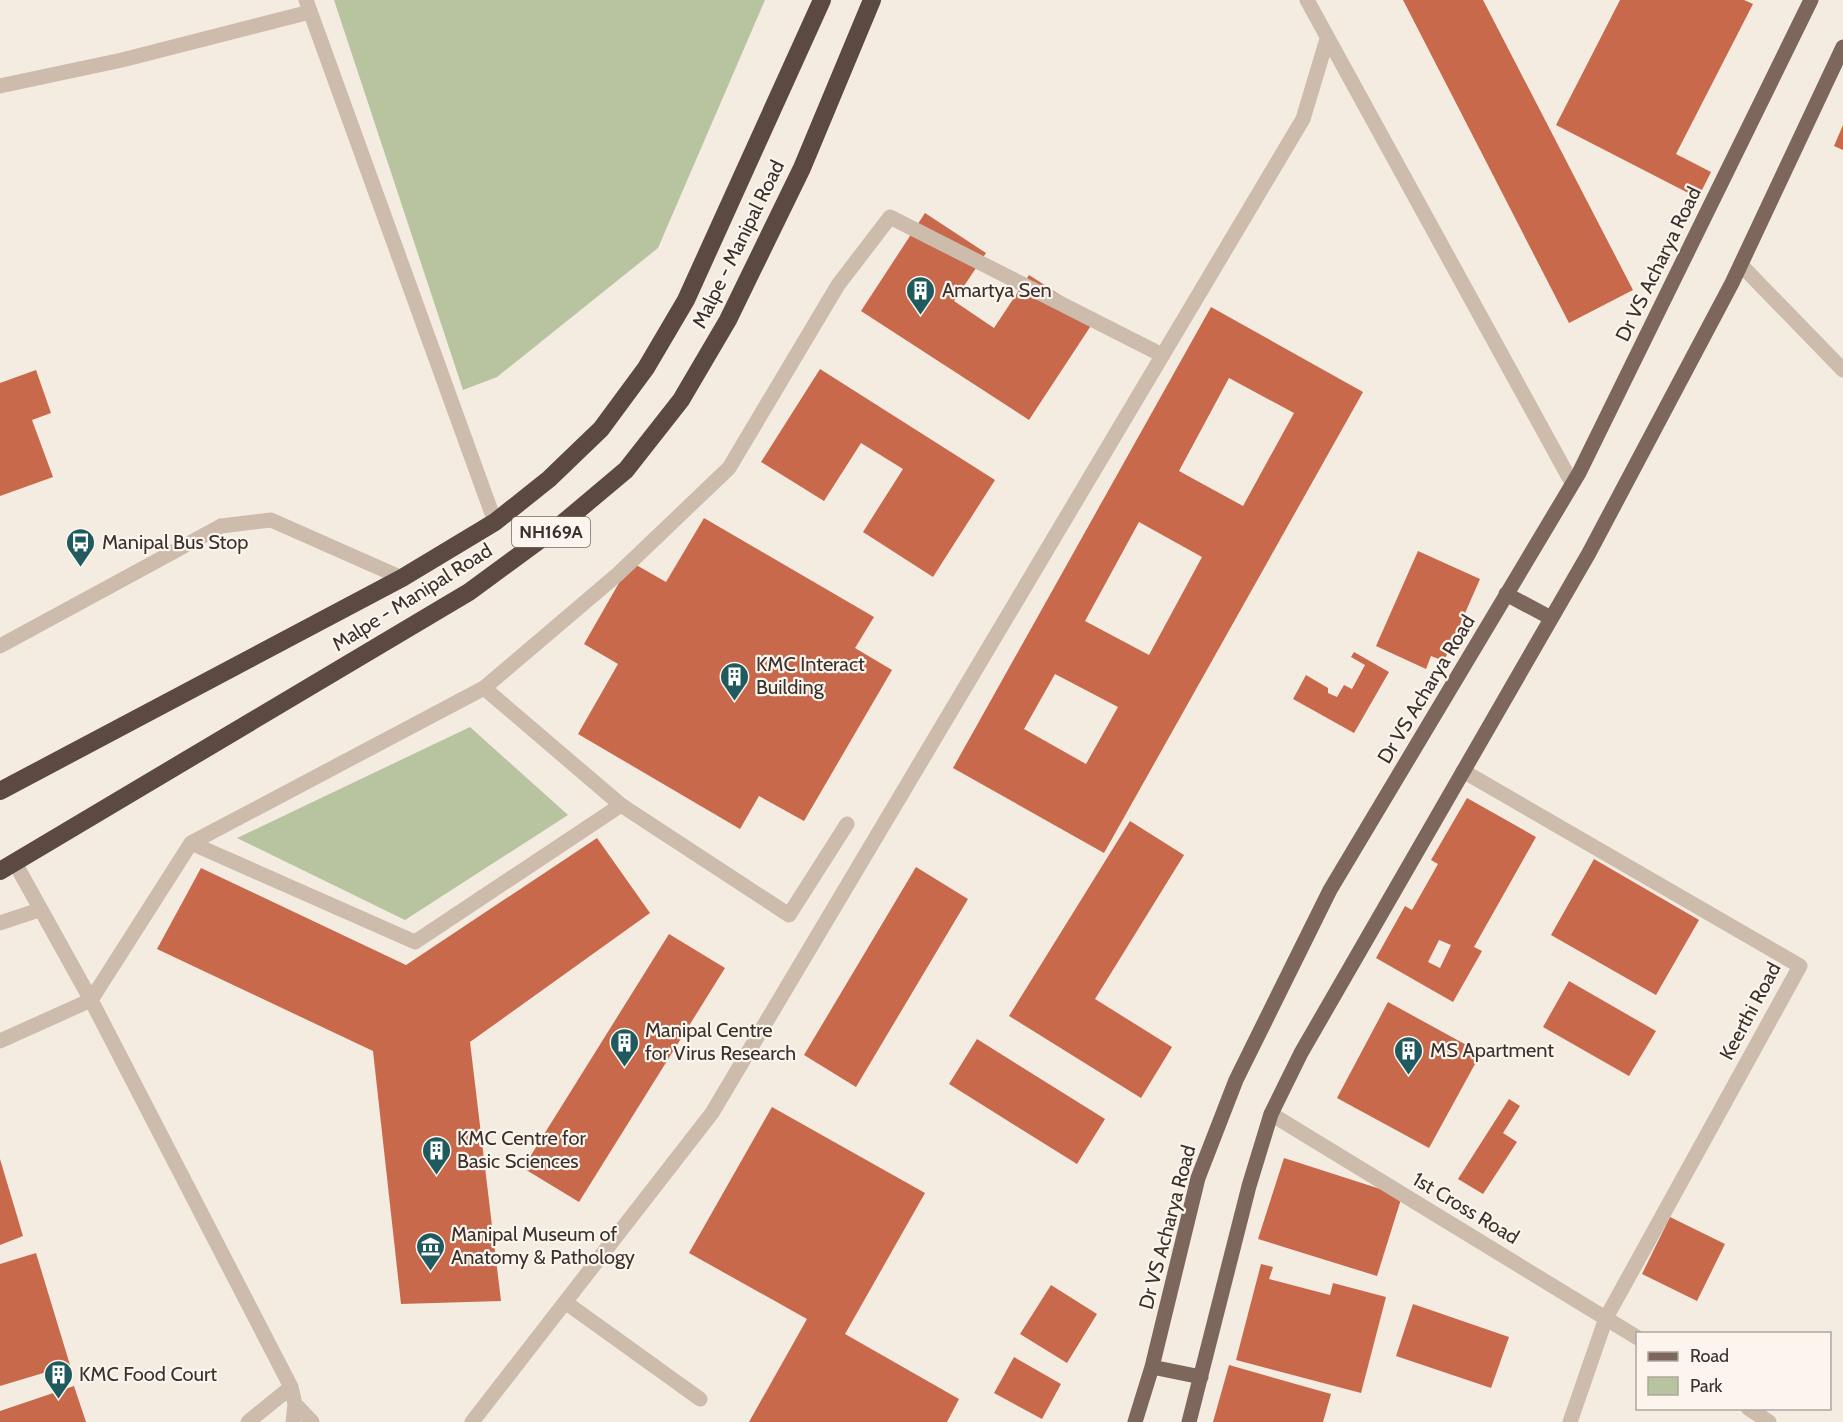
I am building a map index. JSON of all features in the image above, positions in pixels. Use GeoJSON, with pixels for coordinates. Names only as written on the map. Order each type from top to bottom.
{"type":"FeatureCollection","features":[{"type":"Feature","properties":{"kind":"highway","name":"Malpe - Manipal Road"},"geometry":{"type":"LineString","coordinates":[[0,791],[402,578],[495,522],[549,479],[601,429],[646,368],[686,300],[822,0]]}},
{"type":"Feature","properties":{"kind":"highway","name":"Malpe - Manipal Road"},"geometry":{"type":"LineString","coordinates":[[8,867],[469,592],[563,524],[626,470],[681,400],[728,320],[802,168],[872,0]]}},
{"type":"Feature","properties":{"kind":"main road","name":"Dr VS Acharya Road"},"geometry":{"type":"LineString","coordinates":[[1135,1422],[1152,1367],[1198,1178],[1236,1080],[1330,890],[1572,483],[1811,0]]}},
{"type":"Feature","properties":{"kind":"main road"},"geometry":{"type":"LineString","coordinates":[[1189,1422],[1249,1186],[1271,1114],[1301,1053],[1589,553],[1741,265],[1843,47]]}},
{"type":"Feature","properties":{"kind":"main road"},"geometry":{"type":"LineString","coordinates":[[1506,594],[1551,618]]}},
{"type":"Feature","properties":{"kind":"main road"},"geometry":{"type":"LineString","coordinates":[[1152,1367],[1202,1377]]}},
{"type":"Feature","properties":{"kind":"street"},"geometry":{"type":"LineString","coordinates":[[1307,0],[1572,483]]}},
{"type":"Feature","properties":{"kind":"street"},"geometry":{"type":"LineString","coordinates":[[0,86],[122,60],[308,6],[495,522]]}},
{"type":"Feature","properties":{"kind":"street"},"geometry":{"type":"LineString","coordinates":[[472,1422],[712,1113],[1303,119],[1327,39]]}},
{"type":"Feature","properties":{"kind":"street"},"geometry":{"type":"LineString","coordinates":[[0,1041],[91,1000],[191,843],[484,688],[618,574],[729,468],[838,285],[890,217],[1162,356]]}},
{"type":"Feature","properties":{"kind":"street"},"geometry":{"type":"LineString","coordinates":[[1741,265],[1843,370]]}},
{"type":"Feature","properties":{"kind":"street"},"geometry":{"type":"LineString","coordinates":[[0,646],[221,526],[271,520],[402,578]]}},
{"type":"Feature","properties":{"kind":"street"},"geometry":{"type":"LineString","coordinates":[[484,688],[621,806],[789,915],[847,824]]}},
{"type":"Feature","properties":{"kind":"street","name":"Keerthi Road"},"geometry":{"type":"LineString","coordinates":[[1463,771],[1800,966],[1606,1318],[1570,1422]]}},
{"type":"Feature","properties":{"kind":"street"},"geometry":{"type":"LineString","coordinates":[[191,843],[415,942],[621,806]]}},
{"type":"Feature","properties":{"kind":"street"},"geometry":{"type":"LineString","coordinates":[[8,867],[39,910],[91,1000],[291,1387],[295,1404],[293,1422]]}},
{"type":"Feature","properties":{"kind":"street"},"geometry":{"type":"LineString","coordinates":[[0,923],[39,910]]}},
{"type":"Feature","properties":{"kind":"street","name":"1st Cross Road"},"geometry":{"type":"LineString","coordinates":[[1271,1114],[1636,1337]]}},
{"type":"Feature","properties":{"kind":"street"},"geometry":{"type":"LineString","coordinates":[[565,1302],[700,1399]]}},
{"type":"Feature","properties":{"kind":"street"},"geometry":{"type":"LineString","coordinates":[[248,1422],[291,1387]]}},
{"type":"Feature","properties":{"kind":"street"},"geometry":{"type":"LineString","coordinates":[[295,1404],[312,1422]]}},
{"type":"Feature","properties":{"kind":"street"},"geometry":{"type":"LineString","coordinates":[[1751,1410],[1769,1422]]}},
{"type":"Feature","properties":{"kind":"green space"},"geometry":{"type":"Polygon","coordinates":[[[334,0],[765,0],[658,248],[497,377],[463,390],[334,0]]]}},
{"type":"Feature","properties":{"kind":"green space"},"geometry":{"type":"Polygon","coordinates":[[[470,727],[568,815],[405,920],[237,838],[470,727]]]}},
{"type":"Feature","properties":{"kind":"building"},"geometry":{"type":"Polygon","coordinates":[[[1403,0],[1483,0],[1633,290],[1569,323],[1403,0]]]}},
{"type":"Feature","properties":{"kind":"building"},"geometry":{"type":"Polygon","coordinates":[[[1620,0],[1744,0],[1753,4],[1676,154],[1711,172],[1698,198],[1556,125],[1620,0]]]}},
{"type":"Feature","properties":{"kind":"building"},"geometry":{"type":"Polygon","coordinates":[[[1843,125],[1843,150],[1834,146],[1843,125]]]}},
{"type":"Feature","properties":{"kind":"building","name":"Amartya Sen"},"geometry":{"type":"Polygon","coordinates":[[[925,213],[986,253],[954,301],[994,328],[1029,275],[1096,318],[1029,420],[861,311],[925,213]]]}},
{"type":"Feature","properties":{"kind":"building"},"geometry":{"type":"Polygon","coordinates":[[[1211,307],[1363,392],[1104,853],[953,768],[1211,307]],[[1229,378],[1179,471],[1243,506],[1294,413],[1229,378]],[[1139,522],[1085,621],[1149,655],[1202,557],[1139,522]],[[1055,674],[1024,729],[1086,764],[1118,707],[1055,674]]]}},
{"type":"Feature","properties":{"kind":"building"},"geometry":{"type":"Polygon","coordinates":[[[820,369],[995,480],[933,577],[863,532],[903,469],[861,443],[824,501],[761,462],[820,369]]]}},
{"type":"Feature","properties":{"kind":"building"},"geometry":{"type":"Polygon","coordinates":[[[36,370],[51,413],[32,420],[53,477],[0,496],[0,383],[36,370]]]}},
{"type":"Feature","properties":{"kind":"building","name":"KMC Interact Building"},"geometry":{"type":"Polygon","coordinates":[[[704,518],[874,617],[855,648],[892,670],[804,821],[759,796],[740,829],[578,734],[618,664],[584,644],[631,562],[666,582],[704,518]]]}},
{"type":"Feature","properties":{"kind":"building"},"geometry":{"type":"Polygon","coordinates":[[[1418,551],[1480,579],[1444,661],[1431,656],[1426,669],[1376,646],[1418,551]]]}},
{"type":"Feature","properties":{"kind":"building"},"geometry":{"type":"Polygon","coordinates":[[[1354,652],[1389,672],[1354,733],[1293,699],[1306,675],[1328,688],[1328,693],[1337,697],[1344,685],[1352,689],[1365,665],[1351,657],[1354,652]]]}},
{"type":"Feature","properties":{"kind":"building"},"geometry":{"type":"Polygon","coordinates":[[[1467,798],[1536,837],[1474,947],[1482,951],[1453,1002],[1376,958],[1405,906],[1412,910],[1438,864],[1431,860],[1467,798]],[[1439,940],[1428,962],[1440,968],[1451,945],[1439,940]]]}},
{"type":"Feature","properties":{"kind":"building"},"geometry":{"type":"Polygon","coordinates":[[[1130,821],[1184,855],[1095,999],[1172,1047],[1141,1098],[1009,1016],[1130,821]]]}},
{"type":"Feature","properties":{"kind":"building","name":"KMC Centre for Basic Sciences"},"geometry":{"type":"Polygon","coordinates":[[[597,838],[650,913],[470,1042],[501,1301],[401,1304],[373,1051],[157,949],[201,868],[406,965],[597,838]]]}},
{"type":"Feature","properties":{"kind":"building"},"geometry":{"type":"Polygon","coordinates":[[[1594,859],[1699,920],[1656,995],[1551,935],[1594,859]]]}},
{"type":"Feature","properties":{"kind":"building"},"geometry":{"type":"Polygon","coordinates":[[[916,867],[968,899],[856,1087],[804,1055],[916,867]]]}},
{"type":"Feature","properties":{"kind":"building","name":"Manipal Centre for Virus Research"},"geometry":{"type":"Polygon","coordinates":[[[669,934],[725,968],[579,1202],[523,1168],[669,934]]]}},
{"type":"Feature","properties":{"kind":"building"},"geometry":{"type":"Polygon","coordinates":[[[1569,981],[1656,1031],[1629,1076],[1543,1027],[1569,981]]]}},
{"type":"Feature","properties":{"kind":"building","name":"MS Apartment"},"geometry":{"type":"Polygon","coordinates":[[[1388,1002],[1481,1053],[1429,1148],[1337,1098],[1388,1002]]]}},
{"type":"Feature","properties":{"kind":"building"},"geometry":{"type":"Polygon","coordinates":[[[977,1039],[1105,1119],[1077,1164],[949,1084],[977,1039]]]}},
{"type":"Feature","properties":{"kind":"building"},"geometry":{"type":"Polygon","coordinates":[[[1509,1099],[1520,1106],[1503,1133],[1517,1142],[1483,1194],[1458,1179],[1509,1099]]]}},
{"type":"Feature","properties":{"kind":"building"},"geometry":{"type":"Polygon","coordinates":[[[772,1107],[925,1193],[845,1334],[959,1399],[947,1422],[749,1422],[807,1319],[689,1253],[772,1107]]]}},
{"type":"Feature","properties":{"kind":"building"},"geometry":{"type":"Polygon","coordinates":[[[1284,1158],[1402,1196],[1377,1276],[1258,1239],[1284,1158]]]}},
{"type":"Feature","properties":{"kind":"building"},"geometry":{"type":"Polygon","coordinates":[[[0,1159],[23,1236],[0,1245],[0,1159]]]}},
{"type":"Feature","properties":{"kind":"building"},"geometry":{"type":"Polygon","coordinates":[[[1670,1217],[1725,1244],[1697,1301],[1642,1274],[1670,1217]]]}},
{"type":"Feature","properties":{"kind":"building"},"geometry":{"type":"Polygon","coordinates":[[[36,1253],[70,1365],[0,1386],[0,1264],[36,1253]]]}},
{"type":"Feature","properties":{"kind":"building"},"geometry":{"type":"Polygon","coordinates":[[[1261,1264],[1273,1267],[1269,1279],[1330,1295],[1333,1283],[1386,1297],[1361,1393],[1236,1360],[1261,1264]]]}},
{"type":"Feature","properties":{"kind":"building"},"geometry":{"type":"Polygon","coordinates":[[[1051,1285],[1097,1314],[1067,1363],[1020,1334],[1051,1285]]]}},
{"type":"Feature","properties":{"kind":"building"},"geometry":{"type":"Polygon","coordinates":[[[1413,1304],[1509,1337],[1491,1388],[1396,1356],[1413,1304]]]}},
{"type":"Feature","properties":{"kind":"building"},"geometry":{"type":"Polygon","coordinates":[[[1014,1357],[1061,1384],[1042,1419],[994,1393],[1014,1357]]]}},
{"type":"Feature","properties":{"kind":"building"},"geometry":{"type":"Polygon","coordinates":[[[1229,1365],[1331,1394],[1323,1422],[1213,1422],[1229,1365]]]}},
{"type":"Feature","properties":{"kind":"building","name":"KMC Food Court"},"geometry":{"type":"Polygon","coordinates":[[[74,1386],[86,1422],[0,1422],[0,1411],[74,1386]]]}},
{"type":"Feature","properties":{"kind":"place","name":"Amartya Sen"},"geometry":{"type":"Point","coordinates":[921,316]}},
{"type":"Feature","properties":{"kind":"place","name":"Manipal Bus Stop"},"geometry":{"type":"Point","coordinates":[81,568]}},
{"type":"Feature","properties":{"kind":"place","name":"KMC Interact Building"},"geometry":{"type":"Point","coordinates":[735,702]}},
{"type":"Feature","properties":{"kind":"place","name":"Manipal Centre for Virus Research"},"geometry":{"type":"Point","coordinates":[624,1068]}},
{"type":"Feature","properties":{"kind":"place","name":"MS Apartment"},"geometry":{"type":"Point","coordinates":[1409,1076]}},
{"type":"Feature","properties":{"kind":"place","name":"KMC Centre for Basic Sciences"},"geometry":{"type":"Point","coordinates":[436,1176]}},
{"type":"Feature","properties":{"kind":"place","name":"Manipal Museum of Anatomy & Pathology"},"geometry":{"type":"Point","coordinates":[430,1272]}},
{"type":"Feature","properties":{"kind":"place","name":"KMC Food Court"},"geometry":{"type":"Point","coordinates":[58,1400]}}]}
